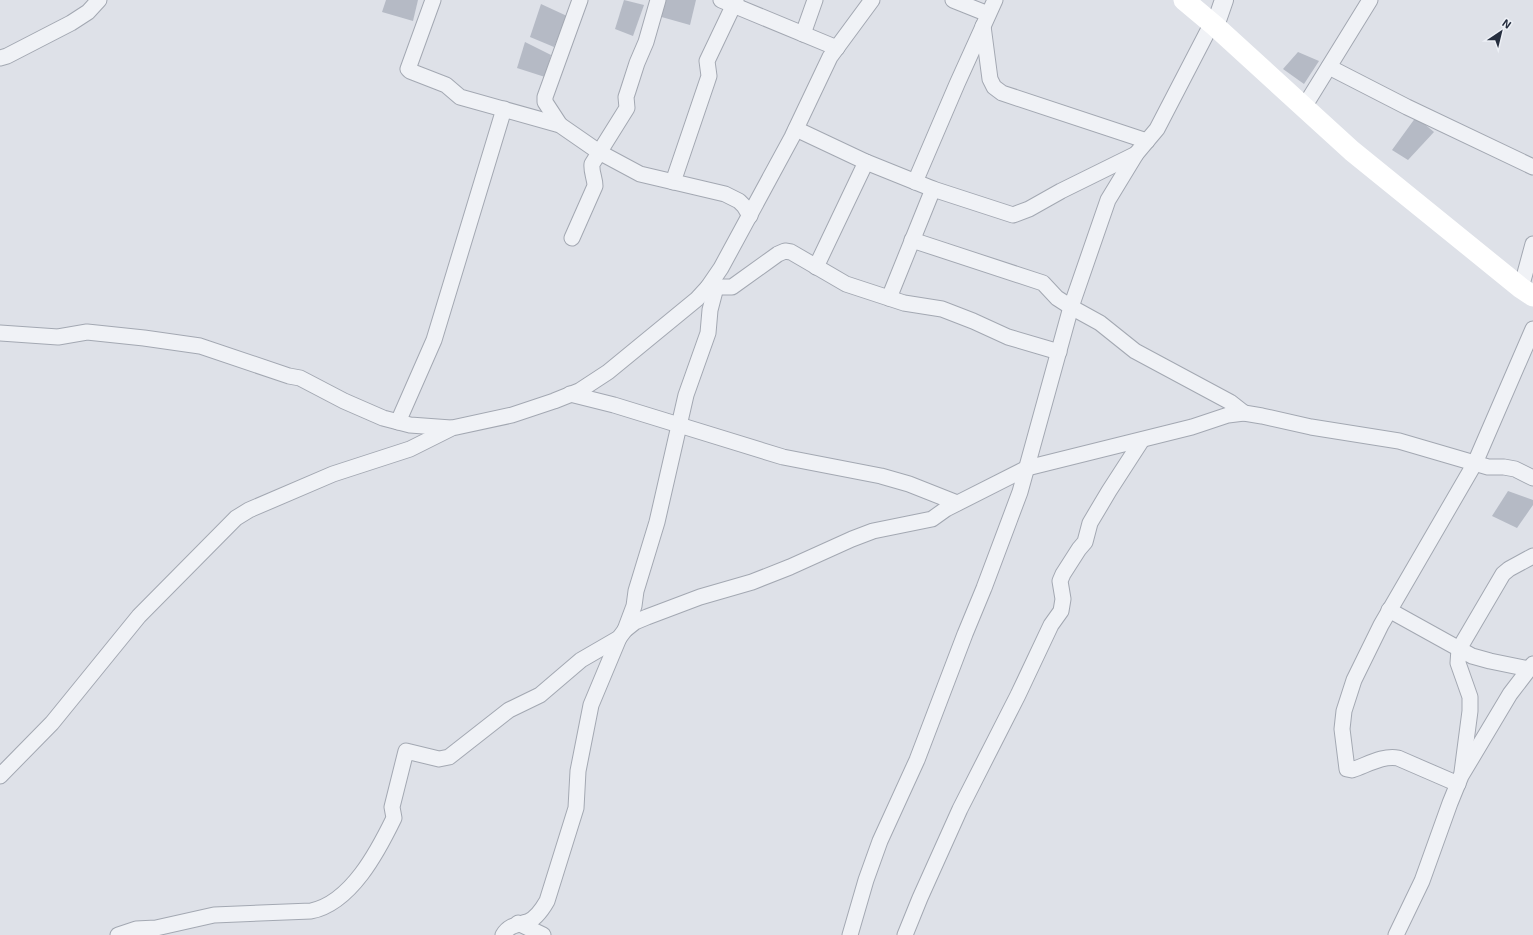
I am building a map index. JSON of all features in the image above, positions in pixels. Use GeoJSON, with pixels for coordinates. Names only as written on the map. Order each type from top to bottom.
{"type":"FeatureCollection","features":[{"type":"Feature","properties":{"kind":"main road"},"geometry":{"type":"LineString","coordinates":[[1184,0],[1214,25],[1352,151],[1527,292]]}},
{"type":"Feature","properties":{"kind":"street"},"geometry":{"type":"LineString","coordinates":[[0,58],[7,56],[71,23],[88,12],[99,0]]}},
{"type":"Feature","properties":{"kind":"street"},"geometry":{"type":"LineString","coordinates":[[433,0],[408,70],[446,85],[460,96],[560,125],[599,152],[640,174],[725,194],[738,200],[750,216]]}},
{"type":"Feature","properties":{"kind":"street"},"geometry":{"type":"LineString","coordinates":[[560,125],[545,102],[545,97],[580,0]]}},
{"type":"Feature","properties":{"kind":"street"},"geometry":{"type":"LineString","coordinates":[[572,238],[595,186],[595,180],[591,170],[592,164],[627,108],[626,97],[637,63],[646,42],[658,0]]}},
{"type":"Feature","properties":{"kind":"street"},"geometry":{"type":"LineString","coordinates":[[803,34],[815,0]]}},
{"type":"Feature","properties":{"kind":"street"},"geometry":{"type":"LineString","coordinates":[[503,935],[509,927],[518,923],[528,922],[534,918],[540,912],[547,900],[576,808],[578,771],[591,705],[634,606],[636,590],[657,522],[686,395],[708,333],[712,287],[796,129],[830,57],[872,0]]}},
{"type":"Feature","properties":{"kind":"street"},"geometry":{"type":"LineString","coordinates":[[953,0],[986,20]]}},
{"type":"Feature","properties":{"kind":"street"},"geometry":{"type":"LineString","coordinates":[[916,182],[954,91],[995,0]]}},
{"type":"Feature","properties":{"kind":"street"},"geometry":{"type":"LineString","coordinates":[[850,935],[866,880],[880,842],[917,760],[1020,492],[1071,308],[1108,200],[1136,154],[1157,129],[1214,25],[1224,0]]}},
{"type":"Feature","properties":{"kind":"street"},"geometry":{"type":"LineString","coordinates":[[1304,107],[1370,0]]}},
{"type":"Feature","properties":{"kind":"street"},"geometry":{"type":"LineString","coordinates":[[673,182],[709,76],[707,61],[731,2],[837,48]]}},
{"type":"Feature","properties":{"kind":"street"},"geometry":{"type":"LineString","coordinates":[[986,20],[990,79],[994,87],[1002,93],[1147,141]]}},
{"type":"Feature","properties":{"kind":"street"},"geometry":{"type":"LineString","coordinates":[[1329,67],[1407,107],[1533,167]]}},
{"type":"Feature","properties":{"kind":"street"},"geometry":{"type":"LineString","coordinates":[[398,422],[434,340],[504,109]]}},
{"type":"Feature","properties":{"kind":"street"},"geometry":{"type":"LineString","coordinates":[[796,129],[866,162],[933,189],[1013,215],[1029,209],[1061,191],[1136,154]]}},
{"type":"Feature","properties":{"kind":"street"},"geometry":{"type":"LineString","coordinates":[[816,268],[866,162]]}},
{"type":"Feature","properties":{"kind":"street"},"geometry":{"type":"LineString","coordinates":[[889,298],[933,189]]}},
{"type":"Feature","properties":{"kind":"street"},"geometry":{"type":"LineString","coordinates":[[912,240],[1043,283],[1057,298],[1071,308],[1100,323],[1135,351],[1230,402],[1244,413]]}},
{"type":"Feature","properties":{"kind":"street"},"geometry":{"type":"LineString","coordinates":[[1527,292],[1533,244]]}},
{"type":"Feature","properties":{"kind":"street"},"geometry":{"type":"LineString","coordinates":[[0,776],[52,723],[138,616],[236,518],[249,510],[333,474],[410,449],[452,428],[512,415],[579,391],[608,372],[712,287],[732,287],[778,254],[785,251],[791,252],[816,268],[846,284],[904,302],[942,309],[1008,337],[1059,352]]}},
{"type":"Feature","properties":{"kind":"street"},"geometry":{"type":"LineString","coordinates":[[1460,780],[1392,757],[1386,757],[1352,770],[1346,770],[1342,729],[1344,711],[1354,680],[1389,610],[1475,463],[1533,329]]}},
{"type":"Feature","properties":{"kind":"street"},"geometry":{"type":"LineString","coordinates":[[0,333],[58,338],[94,332],[200,346],[300,378],[344,401],[383,418],[410,425],[452,428]]}},
{"type":"Feature","properties":{"kind":"street"},"geometry":{"type":"LineString","coordinates":[[570,394],[614,405],[783,457],[882,476],[909,484],[957,503]]}},
{"type":"Feature","properties":{"kind":"street"},"geometry":{"type":"LineString","coordinates":[[118,935],[136,928],[156,928],[214,915],[311,912],[324,907],[348,890],[374,857],[383,840],[394,818],[392,807],[406,751],[438,759],[449,757],[509,710],[540,695],[589,654],[622,634],[635,622],[707,595],[752,582],[873,531],[932,518],[957,503],[1027,468],[1192,427],[1228,415],[1244,413],[1399,441],[1488,467],[1515,469],[1533,478]]}},
{"type":"Feature","properties":{"kind":"street"},"geometry":{"type":"LineString","coordinates":[[906,935],[920,898],[960,809],[1012,708],[1051,625],[1061,611],[1063,599],[1060,581],[1063,574],[1085,542],[1090,523],[1108,491],[1142,440]]}},
{"type":"Feature","properties":{"kind":"street"},"geometry":{"type":"LineString","coordinates":[[1460,780],[1470,711],[1470,697],[1458,663],[1459,649],[1503,574],[1509,568],[1533,556]]}},
{"type":"Feature","properties":{"kind":"street"},"geometry":{"type":"LineString","coordinates":[[1389,610],[1472,656],[1490,661],[1531,666],[1510,694],[1460,780],[1422,881],[1396,935]]}},
{"type":"Feature","properties":{"kind":"street"},"geometry":{"type":"LineString","coordinates":[[518,923],[543,935]]}},
{"type":"Feature","properties":{"kind":"building"},"geometry":{"type":"Polygon","coordinates":[[[386,0],[418,0],[413,21],[382,12],[386,0]]]}},
{"type":"Feature","properties":{"kind":"building"},"geometry":{"type":"Polygon","coordinates":[[[624,0],[644,5],[633,36],[615,29],[624,0]]]}},
{"type":"Feature","properties":{"kind":"building"},"geometry":{"type":"Polygon","coordinates":[[[664,0],[696,0],[690,25],[658,16],[664,0]]]}},
{"type":"Feature","properties":{"kind":"building"},"geometry":{"type":"Polygon","coordinates":[[[541,4],[567,16],[554,47],[530,37],[541,4]]]}},
{"type":"Feature","properties":{"kind":"building"},"geometry":{"type":"Polygon","coordinates":[[[525,42],[551,55],[545,77],[517,68],[525,42]]]}},
{"type":"Feature","properties":{"kind":"building"},"geometry":{"type":"Polygon","coordinates":[[[1298,52],[1319,61],[1304,84],[1283,69],[1298,52]]]}},
{"type":"Feature","properties":{"kind":"building"},"geometry":{"type":"Polygon","coordinates":[[[1416,117],[1434,132],[1408,160],[1392,150],[1416,117]]]}},
{"type":"Feature","properties":{"kind":"building"},"geometry":{"type":"Polygon","coordinates":[[[1508,491],[1533,500],[1533,505],[1517,528],[1492,516],[1508,491]]]}}]}
